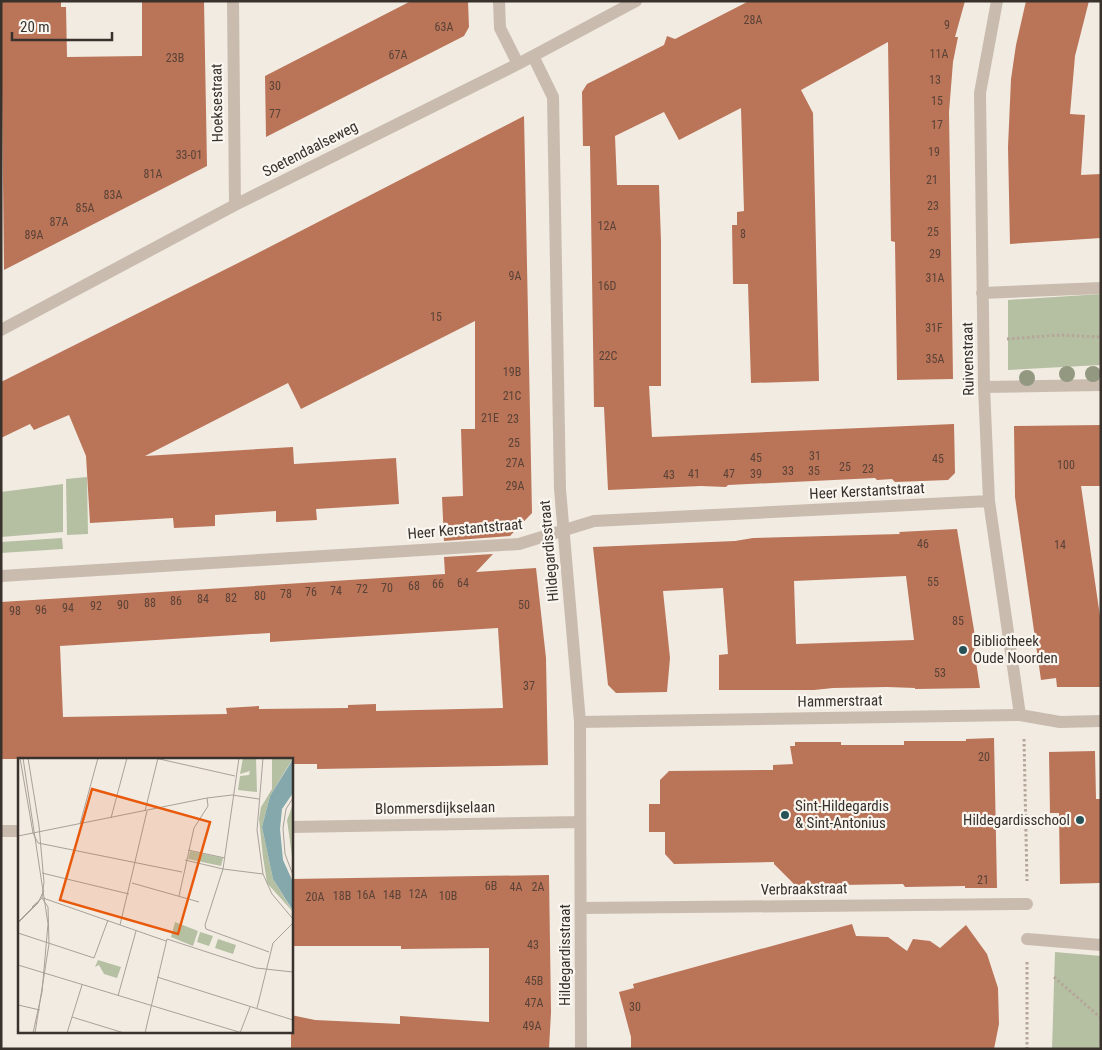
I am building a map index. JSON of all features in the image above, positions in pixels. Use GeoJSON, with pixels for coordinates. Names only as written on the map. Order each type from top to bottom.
{"type":"FeatureCollection","features":[{"type":"Feature","properties":{"kind":"street","name":"Hoeksestraat"},"geometry":{"type":"LineString","coordinates":[[232,1],[235,205]]}},
{"type":"Feature","properties":{"kind":"street"},"geometry":{"type":"LineString","coordinates":[[499,1],[500,28],[518,64]]}},
{"type":"Feature","properties":{"kind":"street","name":"Soetendaalseweg"},"geometry":{"type":"LineString","coordinates":[[1,330],[235,205],[518,64],[636,1]]}},
{"type":"Feature","properties":{"kind":"street","name":"Ruivenstraat"},"geometry":{"type":"LineString","coordinates":[[997,1],[980,93],[984,387],[989,501],[1020,715]]}},
{"type":"Feature","properties":{"kind":"street","name":"Hildegardisstraat"},"geometry":{"type":"LineString","coordinates":[[533,56],[553,97],[562,531],[580,722],[581,1049]]}},
{"type":"Feature","properties":{"kind":"street"},"geometry":{"type":"LineString","coordinates":[[982,293],[1101,288]]}},
{"type":"Feature","properties":{"kind":"street"},"geometry":{"type":"LineString","coordinates":[[984,387],[1101,385]]}},
{"type":"Feature","properties":{"kind":"street","name":"Heer Kerstantstraat"},"geometry":{"type":"LineString","coordinates":[[1,576],[519,544],[594,521],[989,501]]}},
{"type":"Feature","properties":{"kind":"street","name":"Hammerstraat"},"geometry":{"type":"LineString","coordinates":[[580,722],[1020,715],[1060,722],[1101,721]]}},
{"type":"Feature","properties":{"kind":"street","name":"Blommersdijkselaan"},"geometry":{"type":"LineString","coordinates":[[292,827],[579,822]]}},
{"type":"Feature","properties":{"kind":"street"},"geometry":{"type":"LineString","coordinates":[[1,831],[18,831]]}},
{"type":"Feature","properties":{"kind":"street","name":"Verbraakstraat"},"geometry":{"type":"LineString","coordinates":[[581,908],[1027,904]]}},
{"type":"Feature","properties":{"kind":"street"},"geometry":{"type":"LineString","coordinates":[[1026,939],[1101,945]]}},
{"type":"Feature","properties":{"kind":"path"},"geometry":{"type":"LineString","coordinates":[[984,340],[1060,335],[1101,336]]}},
{"type":"Feature","properties":{"kind":"path"},"geometry":{"type":"LineString","coordinates":[[1054,977],[1101,1018]]}},
{"type":"Feature","properties":{"kind":"green space"},"geometry":{"type":"Polygon","coordinates":[[[1101,294],[1101,365],[1008,370],[1008,300],[1101,294]]]}},
{"type":"Feature","properties":{"kind":"green space"},"geometry":{"type":"Polygon","coordinates":[[[87,477],[88,534],[67,535],[66,479],[87,477]]]}},
{"type":"Feature","properties":{"kind":"green space"},"geometry":{"type":"Polygon","coordinates":[[[63,484],[63,532],[1,537],[1,492],[63,484]]]}},
{"type":"Feature","properties":{"kind":"green space"},"geometry":{"type":"Polygon","coordinates":[[[62,538],[63,549],[1,553],[1,542],[62,538]]]}},
{"type":"Feature","properties":{"kind":"green space"},"geometry":{"type":"Polygon","coordinates":[[[1055,952],[1101,956],[1101,1049],[1052,1049],[1055,952]]]}},
{"type":"Feature","properties":{"kind":"building"},"geometry":{"type":"Polygon","coordinates":[[[1,1],[61,1],[61,7],[66,7],[67,57],[142,56],[142,1],[204,1],[207,166],[4,270],[1,1]]]}},
{"type":"Feature","properties":{"kind":"building"},"geometry":{"type":"Polygon","coordinates":[[[411,1],[468,1],[469,27],[464,36],[266,137],[265,76],[411,1]]]}},
{"type":"Feature","properties":{"kind":"building"},"geometry":{"type":"Polygon","coordinates":[[[749,1],[965,1],[955,37],[958,37],[953,62],[949,112],[953,379],[897,380],[895,242],[891,241],[888,42],[801,90],[813,113],[819,381],[751,383],[748,284],[733,284],[732,225],[737,225],[737,212],[744,211],[741,108],[679,140],[664,112],[615,136],[617,185],[659,185],[661,386],[649,386],[652,437],[954,424],[955,473],[948,480],[895,482],[892,479],[877,480],[875,478],[728,485],[726,487],[701,486],[608,490],[604,407],[594,407],[590,146],[583,146],[582,92],[587,84],[664,45],[667,36],[675,39],[749,1]]]}},
{"type":"Feature","properties":{"kind":"building"},"geometry":{"type":"Polygon","coordinates":[[[1026,1],[1089,1],[1075,56],[1070,114],[1085,115],[1081,175],[1101,174],[1101,238],[1010,244],[1008,147],[1011,79],[1016,45],[1026,1]]]}},
{"type":"Feature","properties":{"kind":"building"},"geometry":{"type":"Polygon","coordinates":[[[524,116],[532,513],[510,536],[444,541],[442,497],[463,496],[461,429],[475,429],[475,321],[301,409],[288,383],[145,456],[293,447],[294,464],[396,458],[399,504],[316,509],[317,520],[276,522],[276,511],[215,515],[215,526],[174,528],[173,518],[90,523],[86,456],[69,415],[34,430],[30,424],[1,438],[1,382],[524,116]]]}},
{"type":"Feature","properties":{"kind":"building"},"geometry":{"type":"Polygon","coordinates":[[[1101,425],[1101,486],[1081,486],[1101,623],[1101,687],[1057,687],[1056,678],[1041,680],[1015,497],[1014,426],[1101,425]]]}},
{"type":"Feature","properties":{"kind":"building"},"geometry":{"type":"Polygon","coordinates":[[[957,529],[974,630],[976,648],[974,649],[980,688],[915,689],[887,687],[814,690],[719,690],[719,655],[728,654],[723,588],[663,591],[670,658],[667,692],[616,693],[608,685],[593,547],[735,541],[753,538],[900,534],[899,532],[957,529]],[[906,576],[794,581],[796,644],[914,640],[906,576]]]}},
{"type":"Feature","properties":{"kind":"building"},"geometry":{"type":"Polygon","coordinates":[[[493,554],[476,572],[536,568],[546,658],[548,765],[317,769],[317,764],[292,764],[292,758],[1,759],[1,602],[445,574],[444,557],[493,554]],[[498,628],[270,642],[270,633],[60,646],[63,717],[227,714],[226,708],[259,706],[259,709],[348,708],[348,705],[376,704],[376,711],[503,708],[498,628]]]}},
{"type":"Feature","properties":{"kind":"building","name":"Sint-Hildegardis & Sint-Antonius"},"geometry":{"type":"Polygon","coordinates":[[[994,738],[997,888],[965,888],[965,886],[905,887],[903,884],[841,885],[842,888],[798,889],[798,885],[795,885],[774,862],[674,864],[665,854],[665,832],[649,832],[649,804],[660,804],[660,780],[669,771],[773,770],[773,765],[793,764],[790,746],[795,746],[795,742],[841,742],[841,745],[904,745],[904,741],[966,741],[966,739],[994,738]]]}},
{"type":"Feature","properties":{"kind":"building","name":"Hildegardisschool"},"geometry":{"type":"Polygon","coordinates":[[[1095,751],[1096,799],[1101,799],[1101,883],[1060,884],[1059,813],[1050,813],[1049,752],[1095,751]]]}},
{"type":"Feature","properties":{"kind":"building"},"geometry":{"type":"Polygon","coordinates":[[[549,875],[551,1012],[549,1049],[291,1049],[292,1015],[315,1020],[400,1024],[400,1016],[489,1022],[489,948],[401,949],[401,946],[292,946],[292,879],[549,875]]]}},
{"type":"Feature","properties":{"kind":"building"},"geometry":{"type":"Polygon","coordinates":[[[852,924],[856,936],[888,937],[907,951],[913,939],[930,941],[940,948],[966,925],[987,954],[998,988],[999,1024],[994,1049],[631,1049],[631,1037],[619,992],[634,988],[633,984],[852,924]]]}},
{"type":"Feature","properties":{"kind":"place","name":"Bibliotheek Oude Noorden"},"geometry":{"type":"Point","coordinates":[963,650]}},
{"type":"Feature","properties":{"kind":"place","name":"Sint-Hildegardis & Sint-Antonius"},"geometry":{"type":"Point","coordinates":[785,815]}},
{"type":"Feature","properties":{"kind":"place","name":"Hildegardisschool"},"geometry":{"type":"Point","coordinates":[1080,820]}}]}
